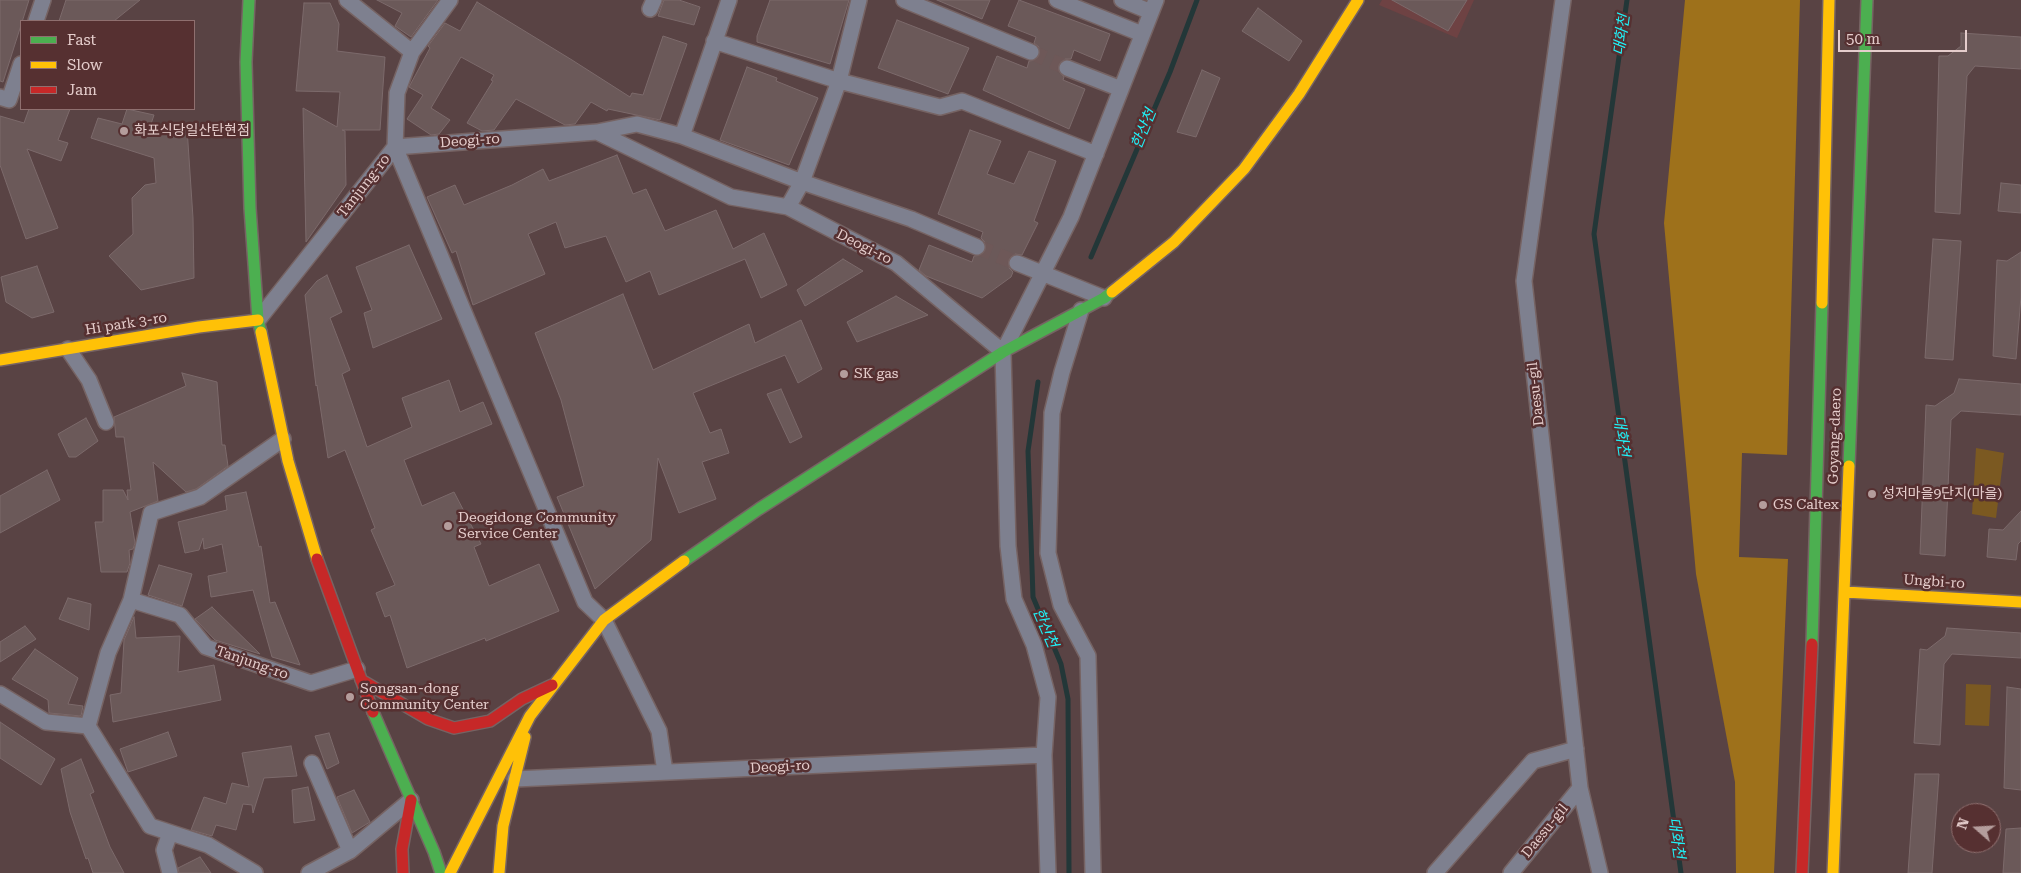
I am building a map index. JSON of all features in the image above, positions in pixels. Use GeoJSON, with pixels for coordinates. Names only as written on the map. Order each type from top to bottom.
{"type":"FeatureCollection","features":[{"type":"Feature","properties":{"kind":"main road"},"geometry":{"type":"LineString","coordinates":[[249,0],[246,62],[250,208],[258,320],[283,439],[308,533],[359,675],[384,740],[434,852],[441,873]]}},
{"type":"Feature","properties":{"kind":"main road"},"geometry":{"type":"LineString","coordinates":[[450,873],[530,716],[604,620],[681,563],[759,509],[1003,352],[1104,298],[1174,242],[1244,169],[1300,94],[1358,0]]}},
{"type":"Feature","properties":{"kind":"main road","name":"Goyang-daero"},"geometry":{"type":"LineString","coordinates":[[1802,873],[1816,587],[1829,0]]}},
{"type":"Feature","properties":{"kind":"main road","name":"Goyang-daero"},"geometry":{"type":"LineString","coordinates":[[1833,873],[1868,0]]}},
{"type":"Feature","properties":{"kind":"main road","name":"Hi park 3-ro"},"geometry":{"type":"LineString","coordinates":[[0,360],[199,327],[258,320]]}},
{"type":"Feature","properties":{"kind":"main road","name":"Ungbi-ro"},"geometry":{"type":"LineString","coordinates":[[1845,592],[2021,602]]}},
{"type":"Feature","properties":{"kind":"main road"},"geometry":{"type":"LineString","coordinates":[[359,675],[428,719],[454,728],[490,721],[522,699],[554,685]]}},
{"type":"Feature","properties":{"kind":"main road"},"geometry":{"type":"LineString","coordinates":[[499,873],[503,826],[530,716]]}},
{"type":"Feature","properties":{"kind":"main road"},"geometry":{"type":"LineString","coordinates":[[403,873],[402,849],[410,800]]}},
{"type":"Feature","properties":{"kind":"street"},"geometry":{"type":"LineString","coordinates":[[36,20],[43,0]]}},
{"type":"Feature","properties":{"kind":"street"},"geometry":{"type":"LineString","coordinates":[[347,0],[412,52]]}},
{"type":"Feature","properties":{"kind":"street","name":"Tanjung-ro"},"geometry":{"type":"LineString","coordinates":[[258,320],[395,146],[398,93],[412,52],[450,0]]}},
{"type":"Feature","properties":{"kind":"street"},"geometry":{"type":"LineString","coordinates":[[682,136],[729,0]]}},
{"type":"Feature","properties":{"kind":"street"},"geometry":{"type":"LineString","coordinates":[[788,207],[802,182],[839,81],[859,0]]}},
{"type":"Feature","properties":{"kind":"street"},"geometry":{"type":"LineString","coordinates":[[904,0],[1031,52]]}},
{"type":"Feature","properties":{"kind":"street"},"geometry":{"type":"LineString","coordinates":[[1057,0],[1142,34]]}},
{"type":"Feature","properties":{"kind":"street"},"geometry":{"type":"LineString","coordinates":[[1048,873],[1044,755],[1048,697],[1034,645],[1014,599],[1008,546],[1003,352],[1071,217],[1154,6],[1122,0]]}},
{"type":"Feature","properties":{"kind":"street","name":"Daesu-gil"},"geometry":{"type":"LineString","coordinates":[[1563,0],[1524,281],[1580,788],[1600,873]]}},
{"type":"Feature","properties":{"kind":"street"},"geometry":{"type":"LineString","coordinates":[[714,41],[839,81],[940,107],[962,101],[1096,154]]}},
{"type":"Feature","properties":{"kind":"street"},"geometry":{"type":"LineString","coordinates":[[0,97],[9,100],[20,67]]}},
{"type":"Feature","properties":{"kind":"street"},"geometry":{"type":"LineString","coordinates":[[1067,68],[1121,89]]}},
{"type":"Feature","properties":{"kind":"street"},"geometry":{"type":"LineString","coordinates":[[597,132],[637,124],[682,136],[802,182],[911,219],[977,247]]}},
{"type":"Feature","properties":{"kind":"street","name":"Deogi-ro"},"geometry":{"type":"LineString","coordinates":[[395,146],[597,132],[731,197],[788,207],[896,263],[1003,352]]}},
{"type":"Feature","properties":{"kind":"street"},"geometry":{"type":"LineString","coordinates":[[395,146],[585,602],[604,620],[659,731],[665,772]]}},
{"type":"Feature","properties":{"kind":"street"},"geometry":{"type":"LineString","coordinates":[[1017,263],[1104,298]]}},
{"type":"Feature","properties":{"kind":"street"},"geometry":{"type":"LineString","coordinates":[[1081,310],[1052,413],[1048,554],[1061,605],[1088,656],[1093,873]]}},
{"type":"Feature","properties":{"kind":"street"},"geometry":{"type":"LineString","coordinates":[[68,349],[89,380],[106,422]]}},
{"type":"Feature","properties":{"kind":"street"},"geometry":{"type":"LineString","coordinates":[[255,873],[208,845],[150,826],[88,726],[108,652],[131,600],[150,513],[200,497],[283,439]]}},
{"type":"Feature","properties":{"kind":"street","name":"Tanjung-ro"},"geometry":{"type":"LineString","coordinates":[[131,600],[180,615],[206,647],[311,683],[359,675]]}},
{"type":"Feature","properties":{"kind":"street"},"geometry":{"type":"LineString","coordinates":[[0,694],[46,722],[88,726]]}},
{"type":"Feature","properties":{"kind":"street"},"geometry":{"type":"LineString","coordinates":[[1435,873],[1533,761],[1576,749]]}},
{"type":"Feature","properties":{"kind":"street","name":"Deogi-ro"},"geometry":{"type":"LineString","coordinates":[[515,779],[1044,755]]}},
{"type":"Feature","properties":{"kind":"street"},"geometry":{"type":"LineString","coordinates":[[312,762],[350,851]]}},
{"type":"Feature","properties":{"kind":"street","name":"Daesu-gil"},"geometry":{"type":"LineString","coordinates":[[1511,873],[1580,788]]}},
{"type":"Feature","properties":{"kind":"street"},"geometry":{"type":"LineString","coordinates":[[310,873],[350,851],[410,800]]}},
{"type":"Feature","properties":{"kind":"street"},"geometry":{"type":"LineString","coordinates":[[170,833],[164,850],[170,873]]}},
{"type":"Feature","properties":{"kind":"shaded area"},"geometry":{"type":"Polygon","coordinates":[[[1382,0],[1474,0],[1457,38],[1379,5],[1382,0]]]}},
{"type":"Feature","properties":{"kind":"shaded area"},"geometry":{"type":"Polygon","coordinates":[[[1685,0],[1800,0],[1787,455],[1742,453],[1739,557],[1788,559],[1774,873],[1736,873],[1735,782],[1696,574],[1664,223],[1685,0]]]}},
{"type":"Feature","properties":{"kind":"shaded area"},"geometry":{"type":"Polygon","coordinates":[[[1976,448],[2004,453],[1996,518],[1972,514],[1976,448]]]}},
{"type":"Feature","properties":{"kind":"shaded area"},"geometry":{"type":"Polygon","coordinates":[[[1966,684],[1991,685],[1989,726],[1965,725],[1966,684]]]}},
{"type":"Feature","properties":{"kind":"building"},"geometry":{"type":"Polygon","coordinates":[[[0,0],[29,0],[23,20],[20,20],[20,28],[3,82],[0,81],[0,0]]]}},
{"type":"Feature","properties":{"kind":"building"},"geometry":{"type":"Polygon","coordinates":[[[66,0],[140,0],[115,20],[59,20],[66,0]]]}},
{"type":"Feature","properties":{"kind":"building"},"geometry":{"type":"Polygon","coordinates":[[[377,0],[438,0],[411,37],[395,26],[402,13],[377,0]]]}},
{"type":"Feature","properties":{"kind":"building"},"geometry":{"type":"Polygon","coordinates":[[[664,0],[679,0],[700,7],[694,25],[658,16],[664,0]]]}},
{"type":"Feature","properties":{"kind":"building"},"geometry":{"type":"Polygon","coordinates":[[[770,0],[849,0],[830,64],[757,42],[757,36],[770,0]]]}},
{"type":"Feature","properties":{"kind":"building"},"geometry":{"type":"Polygon","coordinates":[[[937,0],[990,0],[982,19],[937,0]]]}},
{"type":"Feature","properties":{"kind":"building"},"geometry":{"type":"Polygon","coordinates":[[[1019,0],[1110,34],[1100,61],[1074,50],[1071,59],[1065,59],[1058,64],[1058,70],[1064,77],[1063,80],[1085,89],[1069,129],[983,90],[997,56],[1027,68],[1029,61],[1036,60],[1039,56],[1039,47],[1034,43],[1036,37],[1008,26],[1019,0]]]}},
{"type":"Feature","properties":{"kind":"building"},"geometry":{"type":"Polygon","coordinates":[[[1392,0],[1467,0],[1448,31],[1392,0]]]}},
{"type":"Feature","properties":{"kind":"building"},"geometry":{"type":"Polygon","coordinates":[[[477,2],[630,97],[632,93],[643,95],[663,36],[687,44],[660,120],[608,109],[607,111],[591,102],[575,124],[565,125],[516,99],[494,130],[482,131],[467,123],[493,81],[491,80],[494,75],[461,57],[431,108],[450,120],[439,134],[431,135],[407,119],[423,95],[409,87],[430,48],[428,46],[445,23],[460,31],[477,2]]]}},
{"type":"Feature","properties":{"kind":"building"},"geometry":{"type":"Polygon","coordinates":[[[304,3],[330,3],[339,24],[337,51],[385,57],[380,130],[342,130],[345,131],[346,185],[306,242],[303,108],[337,127],[340,92],[296,91],[304,3]]]}},
{"type":"Feature","properties":{"kind":"building"},"geometry":{"type":"Polygon","coordinates":[[[1258,8],[1302,41],[1289,61],[1242,31],[1258,8]]]}},
{"type":"Feature","properties":{"kind":"building"},"geometry":{"type":"Polygon","coordinates":[[[897,20],[969,48],[948,94],[878,68],[897,20]]]}},
{"type":"Feature","properties":{"kind":"building"},"geometry":{"type":"Polygon","coordinates":[[[1961,33],[2021,37],[2021,69],[1975,66],[1967,76],[1960,214],[1935,212],[1939,56],[1948,56],[1961,46],[1961,33]]]}},
{"type":"Feature","properties":{"kind":"building"},"geometry":{"type":"Polygon","coordinates":[[[747,67],[777,78],[776,81],[818,98],[789,165],[720,140],[747,67]]]}},
{"type":"Feature","properties":{"kind":"building"},"geometry":{"type":"Polygon","coordinates":[[[1202,70],[1220,78],[1196,137],[1177,132],[1202,70]]]}},
{"type":"Feature","properties":{"kind":"building"},"geometry":{"type":"Polygon","coordinates":[[[29,110],[70,110],[58,140],[68,143],[61,161],[27,149],[58,228],[26,239],[0,165],[0,116],[24,123],[29,110]]]}},
{"type":"Feature","properties":{"kind":"building"},"geometry":{"type":"Polygon","coordinates":[[[127,110],[132,110],[154,115],[150,127],[187,128],[193,218],[194,278],[141,290],[109,256],[133,234],[132,198],[145,185],[156,183],[154,158],[91,138],[98,118],[122,124],[127,110]]]}},
{"type":"Feature","properties":{"kind":"building"},"geometry":{"type":"Polygon","coordinates":[[[970,130],[1001,141],[987,174],[1014,184],[1029,151],[1056,161],[1034,221],[1038,223],[1022,255],[1015,254],[1008,260],[1009,268],[1013,272],[1011,277],[982,298],[926,276],[919,270],[929,245],[972,262],[974,256],[982,255],[986,250],[985,242],[981,238],[983,232],[938,214],[970,130]]]}},
{"type":"Feature","properties":{"kind":"building"},"geometry":{"type":"Polygon","coordinates":[[[617,155],[633,194],[646,189],[665,231],[716,210],[733,249],[764,233],[787,285],[761,298],[745,259],[659,295],[650,271],[626,282],[606,236],[565,248],[556,222],[528,234],[545,274],[473,305],[456,251],[452,253],[427,197],[455,185],[464,205],[512,185],[543,169],[549,181],[617,155]]]}},
{"type":"Feature","properties":{"kind":"building"},"geometry":{"type":"Polygon","coordinates":[[[2001,183],[2021,185],[2021,213],[1998,211],[2001,183]]]}},
{"type":"Feature","properties":{"kind":"building"},"geometry":{"type":"Polygon","coordinates":[[[1933,239],[1961,241],[1953,360],[1925,358],[1933,239]]]}},
{"type":"Feature","properties":{"kind":"building"},"geometry":{"type":"Polygon","coordinates":[[[409,245],[442,319],[373,348],[364,313],[372,310],[356,267],[409,245]]]}},
{"type":"Feature","properties":{"kind":"building"},"geometry":{"type":"Polygon","coordinates":[[[2021,252],[2021,296],[2016,359],[1993,356],[1997,260],[2007,261],[2021,252]]]}},
{"type":"Feature","properties":{"kind":"building"},"geometry":{"type":"Polygon","coordinates":[[[843,259],[863,271],[805,306],[797,290],[843,259]]]}},
{"type":"Feature","properties":{"kind":"building"},"geometry":{"type":"Polygon","coordinates":[[[37,266],[54,312],[32,318],[6,302],[1,277],[37,266]]]}},
{"type":"Feature","properties":{"kind":"building"},"geometry":{"type":"Polygon","coordinates":[[[327,275],[342,312],[330,318],[350,370],[342,374],[367,447],[412,427],[402,398],[449,380],[460,412],[483,402],[492,424],[404,460],[422,506],[454,492],[481,544],[474,547],[489,586],[539,564],[559,611],[486,641],[485,638],[407,668],[390,615],[385,617],[376,593],[395,585],[371,530],[375,528],[345,450],[328,458],[316,386],[305,295],[317,281],[327,275]]]}},
{"type":"Feature","properties":{"kind":"building"},"geometry":{"type":"Polygon","coordinates":[[[623,294],[653,370],[749,324],[755,343],[801,320],[822,369],[798,383],[785,355],[693,393],[710,433],[721,429],[729,453],[702,462],[716,499],[679,513],[658,458],[651,540],[595,589],[557,497],[584,486],[561,400],[535,333],[623,294]]]}},
{"type":"Feature","properties":{"kind":"building"},"geometry":{"type":"Polygon","coordinates":[[[896,296],[928,315],[857,342],[847,322],[896,296]]]}},
{"type":"Feature","properties":{"kind":"building"},"geometry":{"type":"Polygon","coordinates":[[[182,373],[217,382],[222,445],[225,445],[228,466],[196,489],[186,492],[153,462],[158,501],[130,512],[135,543],[133,549],[129,550],[130,563],[127,572],[101,572],[95,522],[103,522],[103,490],[123,490],[128,500],[127,490],[131,490],[124,437],[116,437],[114,417],[186,386],[182,373]]]}},
{"type":"Feature","properties":{"kind":"building"},"geometry":{"type":"Polygon","coordinates":[[[1959,379],[2021,384],[2021,415],[1961,411],[1951,420],[1945,556],[1920,554],[1926,405],[1935,406],[1954,393],[1959,379]]]}},
{"type":"Feature","properties":{"kind":"building"},"geometry":{"type":"Polygon","coordinates":[[[781,389],[802,437],[790,443],[767,394],[781,389]]]}},
{"type":"Feature","properties":{"kind":"building"},"geometry":{"type":"Polygon","coordinates":[[[86,418],[98,441],[76,457],[69,457],[58,434],[86,418]]]}},
{"type":"Feature","properties":{"kind":"building"},"geometry":{"type":"Polygon","coordinates":[[[47,470],[60,500],[0,533],[0,496],[47,470]]]}},
{"type":"Feature","properties":{"kind":"building"},"geometry":{"type":"Polygon","coordinates":[[[246,492],[259,547],[261,546],[270,603],[275,602],[300,665],[272,657],[253,590],[211,597],[208,576],[227,572],[222,544],[204,549],[203,538],[199,550],[185,553],[178,522],[227,510],[225,496],[246,492]]]}},
{"type":"Feature","properties":{"kind":"building"},"geometry":{"type":"Polygon","coordinates":[[[2021,511],[2021,541],[2018,544],[2016,560],[1987,557],[1989,529],[2003,530],[2021,511]]]}},
{"type":"Feature","properties":{"kind":"building"},"geometry":{"type":"Polygon","coordinates":[[[159,565],[192,574],[182,606],[148,595],[159,565]]]}},
{"type":"Feature","properties":{"kind":"building"},"geometry":{"type":"Polygon","coordinates":[[[68,598],[91,604],[89,630],[59,619],[68,598]]]}},
{"type":"Feature","properties":{"kind":"building"},"geometry":{"type":"Polygon","coordinates":[[[212,607],[260,654],[215,640],[195,619],[212,607]]]}},
{"type":"Feature","properties":{"kind":"building"},"geometry":{"type":"Polygon","coordinates":[[[134,617],[136,638],[180,636],[178,672],[214,665],[221,700],[113,722],[110,695],[121,693],[124,640],[134,617]]]}},
{"type":"Feature","properties":{"kind":"building"},"geometry":{"type":"Polygon","coordinates":[[[25,626],[36,639],[0,662],[0,642],[25,626]]]}},
{"type":"Feature","properties":{"kind":"building"},"geometry":{"type":"Polygon","coordinates":[[[1947,628],[2021,633],[2021,658],[1952,654],[1944,664],[1940,745],[1914,743],[1920,649],[1927,650],[1945,636],[1947,628]]]}},
{"type":"Feature","properties":{"kind":"building"},"geometry":{"type":"Polygon","coordinates":[[[35,649],[78,678],[68,704],[83,706],[81,716],[49,713],[48,700],[12,679],[35,649]]]}},
{"type":"Feature","properties":{"kind":"building"},"geometry":{"type":"Polygon","coordinates":[[[2007,687],[2021,689],[2021,790],[2004,788],[2007,687]]]}},
{"type":"Feature","properties":{"kind":"building"},"geometry":{"type":"Polygon","coordinates":[[[0,722],[55,759],[41,785],[0,758],[0,722]]]}},
{"type":"Feature","properties":{"kind":"building"},"geometry":{"type":"Polygon","coordinates":[[[168,732],[177,756],[128,772],[120,749],[168,732]]]}},
{"type":"Feature","properties":{"kind":"building"},"geometry":{"type":"Polygon","coordinates":[[[329,733],[339,763],[327,769],[315,736],[329,733]]]}},
{"type":"Feature","properties":{"kind":"building"},"geometry":{"type":"Polygon","coordinates":[[[291,746],[297,776],[264,778],[253,813],[252,805],[243,804],[236,830],[216,825],[212,836],[191,830],[204,797],[226,804],[232,783],[249,787],[242,753],[291,746]]]}},
{"type":"Feature","properties":{"kind":"building"},"geometry":{"type":"Polygon","coordinates":[[[81,759],[94,792],[90,794],[110,847],[124,873],[93,873],[88,858],[86,859],[70,812],[61,769],[81,759]]]}},
{"type":"Feature","properties":{"kind":"building"},"geometry":{"type":"Polygon","coordinates":[[[1915,774],[1939,774],[1932,873],[1908,873],[1915,774]]]}},
{"type":"Feature","properties":{"kind":"building"},"geometry":{"type":"Polygon","coordinates":[[[308,787],[315,820],[294,823],[292,790],[308,787]]]}},
{"type":"Feature","properties":{"kind":"building"},"geometry":{"type":"Polygon","coordinates":[[[354,790],[370,822],[352,833],[337,797],[354,790]]]}},
{"type":"Feature","properties":{"kind":"building"},"geometry":{"type":"Polygon","coordinates":[[[2021,828],[2021,873],[2003,873],[2006,829],[2021,828]]]}},
{"type":"Feature","properties":{"kind":"building"},"geometry":{"type":"Polygon","coordinates":[[[200,857],[211,873],[179,873],[178,868],[200,857]]]}},
{"type":"Feature","properties":{"kind":"waterway","name":"한산천"},"geometry":{"type":"LineString","coordinates":[[1091,257],[1170,72],[1197,0]]}},
{"type":"Feature","properties":{"kind":"waterway","name":"대화천"},"geometry":{"type":"LineString","coordinates":[[1627,0],[1594,234],[1681,873]]}},
{"type":"Feature","properties":{"kind":"waterway","name":"한산천"},"geometry":{"type":"LineString","coordinates":[[1038,382],[1028,451],[1033,597],[1061,664],[1068,699],[1069,873]]}},
{"type":"Feature","properties":{"kind":"tunnel"},"geometry":{"type":"LineString","coordinates":[[1031,52],[1067,68]]}},
{"type":"Feature","properties":{"kind":"tunnel"},"geometry":{"type":"LineString","coordinates":[[977,247],[1017,263]]}},
{"type":"Feature","properties":{"kind":"traffic: fast"},"geometry":{"type":"LineString","coordinates":[[249,0],[246,62],[250,208],[258,320],[261,332]]}},
{"type":"Feature","properties":{"kind":"traffic: fast"},"geometry":{"type":"LineString","coordinates":[[1849,466],[1867,0]]}},
{"type":"Feature","properties":{"kind":"traffic: fast"},"geometry":{"type":"LineString","coordinates":[[684,561],[759,509],[1003,352],[1112,292]]}},
{"type":"Feature","properties":{"kind":"traffic: fast"},"geometry":{"type":"LineString","coordinates":[[1812,644],[1822,303]]}},
{"type":"Feature","properties":{"kind":"traffic: fast"},"geometry":{"type":"LineString","coordinates":[[373,712],[434,852],[441,873]]}},
{"type":"Feature","properties":{"kind":"traffic: slow"},"geometry":{"type":"LineString","coordinates":[[1112,292],[1174,242],[1244,169],[1299,94],[1358,0]]}},
{"type":"Feature","properties":{"kind":"traffic: slow"},"geometry":{"type":"LineString","coordinates":[[1822,303],[1829,0]]}},
{"type":"Feature","properties":{"kind":"traffic: slow"},"geometry":{"type":"LineString","coordinates":[[0,360],[199,327],[258,320]]}},
{"type":"Feature","properties":{"kind":"traffic: slow"},"geometry":{"type":"LineString","coordinates":[[261,332],[288,461],[317,559]]}},
{"type":"Feature","properties":{"kind":"traffic: slow"},"geometry":{"type":"LineString","coordinates":[[1833,873],[1849,466]]}},
{"type":"Feature","properties":{"kind":"traffic: slow"},"geometry":{"type":"LineString","coordinates":[[450,873],[530,716],[604,620],[684,561]]}},
{"type":"Feature","properties":{"kind":"traffic: slow"},"geometry":{"type":"LineString","coordinates":[[1845,592],[2021,602]]}},
{"type":"Feature","properties":{"kind":"traffic: slow"},"geometry":{"type":"LineString","coordinates":[[499,873],[503,826],[525,737]]}},
{"type":"Feature","properties":{"kind":"traffic: jam"},"geometry":{"type":"LineString","coordinates":[[317,559],[373,712]]}},
{"type":"Feature","properties":{"kind":"traffic: jam"},"geometry":{"type":"LineString","coordinates":[[1802,873],[1812,644]]}},
{"type":"Feature","properties":{"kind":"traffic: jam"},"geometry":{"type":"LineString","coordinates":[[361,680],[428,719],[454,728],[490,721],[522,699],[552,685]]}},
{"type":"Feature","properties":{"kind":"traffic: jam"},"geometry":{"type":"LineString","coordinates":[[403,873],[402,849],[411,800]]}},
{"type":"Feature","properties":{"kind":"place","name":"화포식당일산탄현점"},"geometry":{"type":"Point","coordinates":[124,131]}},
{"type":"Feature","properties":{"kind":"place","name":"SK gas"},"geometry":{"type":"Point","coordinates":[844,374]}},
{"type":"Feature","properties":{"kind":"place","name":"성저마을9단지(마을)"},"geometry":{"type":"Point","coordinates":[1872,494]}},
{"type":"Feature","properties":{"kind":"place","name":"GS Caltex"},"geometry":{"type":"Point","coordinates":[1763,505]}},
{"type":"Feature","properties":{"kind":"place","name":"Deogidong Community Service Center"},"geometry":{"type":"Point","coordinates":[448,526]}},
{"type":"Feature","properties":{"kind":"place","name":"Songsan-dong Community Center"},"geometry":{"type":"Point","coordinates":[350,697]}}]}
